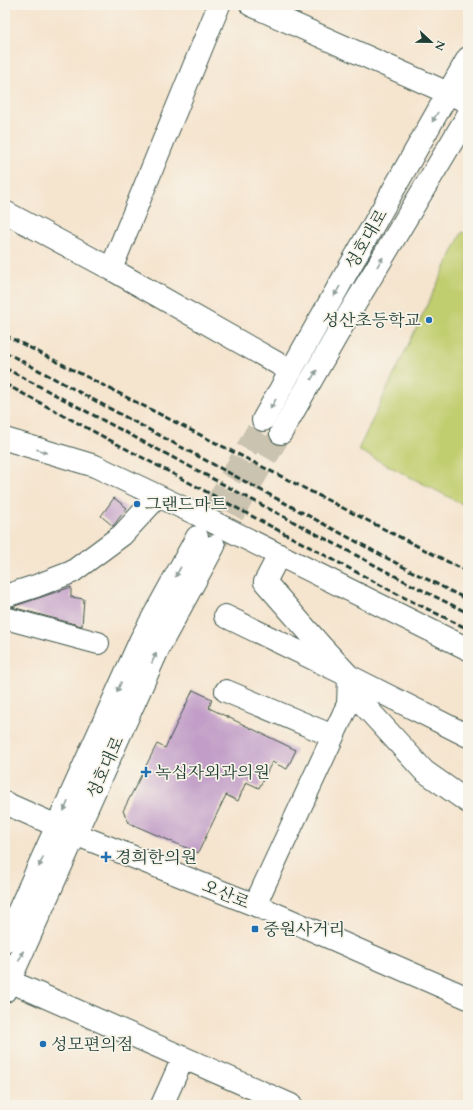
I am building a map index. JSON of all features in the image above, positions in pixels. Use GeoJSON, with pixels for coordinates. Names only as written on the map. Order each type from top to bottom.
{"type":"FeatureCollection","features":[{"type":"Feature","properties":{"kind":"street"},"geometry":{"type":"LineString","coordinates":[[111,269],[219,5]]}},
{"type":"Feature","properties":{"kind":"street"},"geometry":{"type":"LineString","coordinates":[[251,5],[468,102]]}},
{"type":"Feature","properties":{"kind":"street","name":"성호대로"},"geometry":{"type":"LineString","coordinates":[[263,420],[468,58]]}},
{"type":"Feature","properties":{"kind":"street","name":"성호대로"},"geometry":{"type":"LineString","coordinates":[[281,432],[349,314],[468,115]]}},
{"type":"Feature","properties":{"kind":"street"},"geometry":{"type":"LineString","coordinates":[[5,212],[111,269],[291,371]]}},
{"type":"Feature","properties":{"kind":"street"},"geometry":{"type":"LineString","coordinates":[[5,440],[95,466],[468,649]]}},
{"type":"Feature","properties":{"kind":"street"},"geometry":{"type":"LineString","coordinates":[[5,596],[72,572],[122,534],[158,496]]}},
{"type":"Feature","properties":{"kind":"street","name":"성호대로"},"geometry":{"type":"LineString","coordinates":[[5,941],[66,830],[160,645],[205,542]]}},
{"type":"Feature","properties":{"kind":"street"},"geometry":{"type":"LineString","coordinates":[[279,555],[265,582],[349,676],[363,704],[424,771],[468,802]]}},
{"type":"Feature","properties":{"kind":"street"},"geometry":{"type":"LineString","coordinates":[[225,616],[468,736]]}},
{"type":"Feature","properties":{"kind":"street"},"geometry":{"type":"LineString","coordinates":[[5,618],[98,643]]}},
{"type":"Feature","properties":{"kind":"street"},"geometry":{"type":"LineString","coordinates":[[255,905],[348,704],[349,676]]}},
{"type":"Feature","properties":{"kind":"street"},"geometry":{"type":"LineString","coordinates":[[226,690],[333,736]]}},
{"type":"Feature","properties":{"kind":"street","name":"오산로"},"geometry":{"type":"LineString","coordinates":[[5,803],[66,830],[255,905],[468,998]]}},
{"type":"Feature","properties":{"kind":"street","name":"성호대로"},"geometry":{"type":"LineString","coordinates":[[7,987],[66,830]]}},
{"type":"Feature","properties":{"kind":"street"},"geometry":{"type":"LineString","coordinates":[[7,987],[23,987],[291,1105]]}},
{"type":"Feature","properties":{"kind":"street"},"geometry":{"type":"LineString","coordinates":[[162,1105],[183,1058]]}},
{"type":"Feature","properties":{"kind":"green space"},"geometry":{"type":"Polygon","coordinates":[[[462,232],[468,234],[468,507],[358,450],[462,232]]]}},
{"type":"Feature","properties":{"kind":"building"},"geometry":{"type":"Polygon","coordinates":[[[114,498],[127,508],[113,526],[101,516],[114,498]]]}},
{"type":"Feature","properties":{"kind":"building"},"geometry":{"type":"Polygon","coordinates":[[[71,587],[71,597],[84,599],[82,626],[12,607],[71,587]]]}},
{"type":"Feature","properties":{"kind":"building"},"geometry":{"type":"Polygon","coordinates":[[[193,690],[212,699],[209,708],[296,750],[287,769],[272,762],[259,788],[246,782],[238,801],[226,795],[198,853],[129,823],[123,811],[157,744],[165,748],[193,690]]]}},
{"type":"Feature","properties":{"kind":"tunnel"},"geometry":{"type":"LineString","coordinates":[[198,536],[263,420]]}},
{"type":"Feature","properties":{"kind":"tunnel"},"geometry":{"type":"LineString","coordinates":[[216,543],[281,433]]}},
{"type":"Feature","properties":{"kind":"railway"},"geometry":{"type":"LineString","coordinates":[[5,335],[468,572]]}},
{"type":"Feature","properties":{"kind":"railway"},"geometry":{"type":"LineString","coordinates":[[5,352],[409,570],[468,600]]}},
{"type":"Feature","properties":{"kind":"railway"},"geometry":{"type":"LineString","coordinates":[[5,368],[412,585],[468,613]]}},
{"type":"Feature","properties":{"kind":"railway"},"geometry":{"type":"LineString","coordinates":[[5,384],[401,596],[468,629]]}},
{"type":"Feature","properties":{"kind":"place","name":"성산초등학교"},"geometry":{"type":"Point","coordinates":[429,320]}},
{"type":"Feature","properties":{"kind":"place","name":"그랜드마트"},"geometry":{"type":"Point","coordinates":[137,504]}},
{"type":"Feature","properties":{"kind":"place","name":"녹십자외과의원"},"geometry":{"type":"Point","coordinates":[146,772]}},
{"type":"Feature","properties":{"kind":"place","name":"경희한의원"},"geometry":{"type":"Point","coordinates":[106,857]}},
{"type":"Feature","properties":{"kind":"place","name":"중원사거리"},"geometry":{"type":"Point","coordinates":[255,929]}},
{"type":"Feature","properties":{"kind":"place","name":"성모편의점"},"geometry":{"type":"Point","coordinates":[43,1044]}}]}
